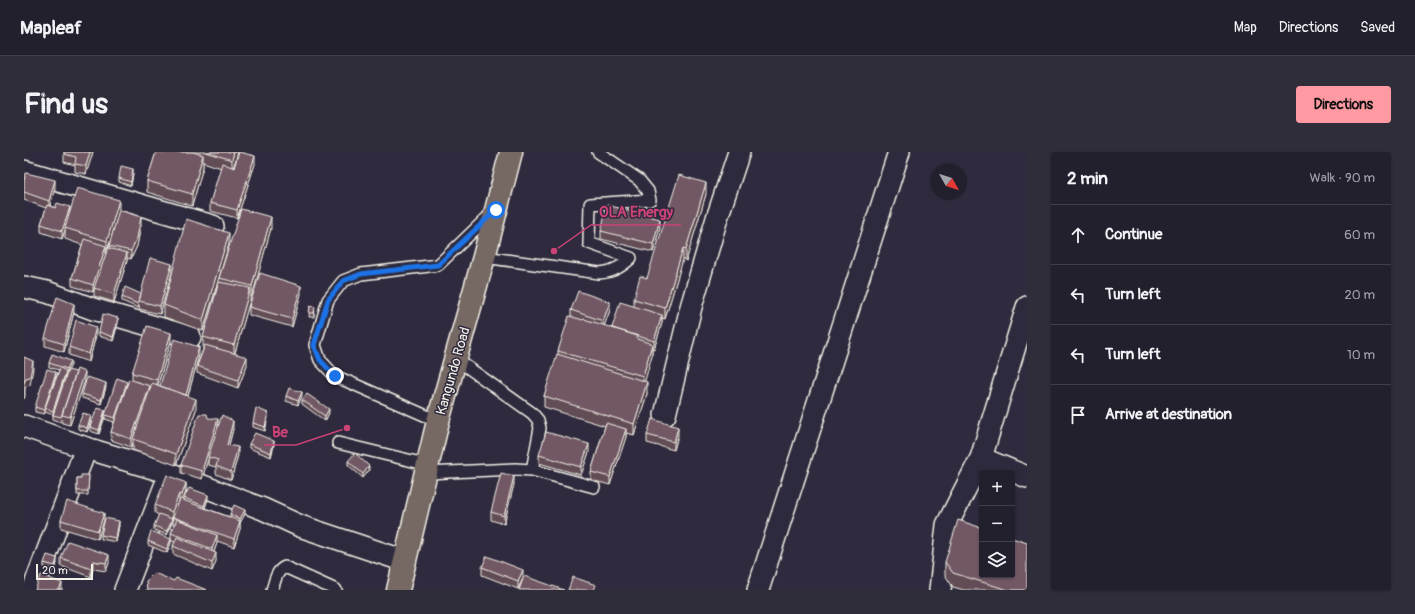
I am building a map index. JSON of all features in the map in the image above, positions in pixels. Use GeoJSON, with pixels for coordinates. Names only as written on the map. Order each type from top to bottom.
{"type":"FeatureCollection","features":[{"type":"Feature","properties":{"kind":"highway","name":"Kangundo Road"},"geometry":{"type":"LineString","coordinates":[[398,590],[428,469],[438,420],[456,360],[511,152]]}},
{"type":"Feature","properties":{"kind":"street"},"geometry":{"type":"LineString","coordinates":[[665,415],[691,307],[717,218],[739,152]]}},
{"type":"Feature","properties":{"kind":"street"},"geometry":{"type":"LineString","coordinates":[[758,590],[899,152]]}},
{"type":"Feature","properties":{"kind":"street"},"geometry":{"type":"LineString","coordinates":[[24,171],[213,226]]}},
{"type":"Feature","properties":{"kind":"street"},"geometry":{"type":"LineString","coordinates":[[24,287],[47,292],[93,309],[190,337]]}},
{"type":"Feature","properties":{"kind":"street"},"geometry":{"type":"LineString","coordinates":[[940,590],[947,525],[982,458],[1027,307]]}},
{"type":"Feature","properties":{"kind":"street"},"geometry":{"type":"LineString","coordinates":[[24,426],[86,448],[170,473],[263,509],[300,526],[405,561]]}},
{"type":"Feature","properties":{"kind":"street"},"geometry":{"type":"LineString","coordinates":[[31,586],[86,448]]}},
{"type":"Feature","properties":{"kind":"street"},"geometry":{"type":"LineString","coordinates":[[982,458],[1027,477]]}},
{"type":"Feature","properties":{"kind":"street"},"geometry":{"type":"LineString","coordinates":[[125,590],[170,473]]}},
{"type":"Feature","properties":{"kind":"lane"},"geometry":{"type":"LineString","coordinates":[[484,257],[599,273],[606,273],[620,268],[631,258],[589,243],[590,204],[650,200],[648,191],[640,180],[598,152]]}},
{"type":"Feature","properties":{"kind":"lane"},"geometry":{"type":"LineString","coordinates":[[438,420],[335,376],[320,360],[314,345],[328,300],[343,281],[361,274],[438,265],[496,210]]}},
{"type":"Feature","properties":{"kind":"lane"},"geometry":{"type":"LineString","coordinates":[[456,360],[532,413],[538,420],[540,428],[532,470]]}},
{"type":"Feature","properties":{"kind":"lane"},"geometry":{"type":"LineString","coordinates":[[338,443],[428,469],[532,470],[594,487]]}},
{"type":"Feature","properties":{"kind":"lane"},"geometry":{"type":"LineString","coordinates":[[272,590],[277,574],[285,567],[336,590]]}},
{"type":"Feature","properties":{"kind":"building"},"geometry":{"type":"Polygon","coordinates":[[[64,152],[90,152],[86,166],[75,164],[76,157],[64,154],[64,152]]]}},
{"type":"Feature","properties":{"kind":"building"},"geometry":{"type":"Polygon","coordinates":[[[156,152],[193,152],[203,155],[192,194],[147,181],[156,152]]]}},
{"type":"Feature","properties":{"kind":"building"},"geometry":{"type":"Polygon","coordinates":[[[206,152],[234,152],[232,160],[206,152]]]}},
{"type":"Feature","properties":{"kind":"building"},"geometry":{"type":"Polygon","coordinates":[[[239,152],[255,156],[237,210],[210,203],[222,163],[234,168],[239,152]]]}},
{"type":"Feature","properties":{"kind":"building"},"geometry":{"type":"Polygon","coordinates":[[[121,166],[133,169],[131,182],[119,178],[121,166]]]}},
{"type":"Feature","properties":{"kind":"building"},"geometry":{"type":"Polygon","coordinates":[[[26,173],[55,180],[49,201],[24,192],[26,173]]]}},
{"type":"Feature","properties":{"kind":"building"},"geometry":{"type":"Polygon","coordinates":[[[679,175],[706,183],[686,249],[683,248],[665,308],[634,299],[640,276],[647,278],[679,175]]]}},
{"type":"Feature","properties":{"kind":"building"},"geometry":{"type":"Polygon","coordinates":[[[77,188],[119,200],[107,241],[65,228],[77,188]]]}},
{"type":"Feature","properties":{"kind":"building"},"geometry":{"type":"Polygon","coordinates":[[[57,203],[70,207],[62,231],[41,224],[47,205],[55,208],[57,203]]]}},
{"type":"Feature","properties":{"kind":"building"},"geometry":{"type":"Polygon","coordinates":[[[607,205],[660,219],[653,244],[601,231],[607,205]]]}},
{"type":"Feature","properties":{"kind":"building"},"geometry":{"type":"Polygon","coordinates":[[[241,209],[271,217],[252,286],[219,278],[241,209]]]}},
{"type":"Feature","properties":{"kind":"building"},"geometry":{"type":"Polygon","coordinates":[[[119,210],[141,217],[137,238],[131,251],[109,246],[119,210]]]}},
{"type":"Feature","properties":{"kind":"building"},"geometry":{"type":"Polygon","coordinates":[[[186,219],[229,233],[203,320],[164,305],[186,219]]]}},
{"type":"Feature","properties":{"kind":"building"},"geometry":{"type":"Polygon","coordinates":[[[84,239],[106,246],[93,285],[72,278],[84,239]]]}},
{"type":"Feature","properties":{"kind":"building"},"geometry":{"type":"Polygon","coordinates":[[[108,248],[127,253],[114,294],[94,288],[108,248]]]}},
{"type":"Feature","properties":{"kind":"building"},"geometry":{"type":"Polygon","coordinates":[[[150,258],[172,264],[160,306],[139,301],[150,258]]]}},
{"type":"Feature","properties":{"kind":"building"},"geometry":{"type":"Polygon","coordinates":[[[260,273],[301,286],[292,319],[249,307],[260,273]]]}},
{"type":"Feature","properties":{"kind":"building"},"geometry":{"type":"Polygon","coordinates":[[[219,282],[250,288],[234,345],[203,337],[219,282]]]}},
{"type":"Feature","properties":{"kind":"building"},"geometry":{"type":"Polygon","coordinates":[[[125,287],[141,294],[138,304],[122,297],[125,287]]]}},
{"type":"Feature","properties":{"kind":"building"},"geometry":{"type":"Polygon","coordinates":[[[578,291],[610,302],[603,321],[571,310],[578,291]]]}},
{"type":"Feature","properties":{"kind":"building"},"geometry":{"type":"Polygon","coordinates":[[[57,297],[74,304],[64,344],[45,338],[57,297]]]}},
{"type":"Feature","properties":{"kind":"building"},"geometry":{"type":"Polygon","coordinates":[[[620,302],[662,315],[654,341],[612,328],[620,302]]]}},
{"type":"Feature","properties":{"kind":"building"},"geometry":{"type":"Polygon","coordinates":[[[310,306],[315,307],[314,313],[309,313],[310,306]]]}},
{"type":"Feature","properties":{"kind":"building"},"geometry":{"type":"Polygon","coordinates":[[[103,314],[118,318],[113,337],[99,332],[103,314]]]}},
{"type":"Feature","properties":{"kind":"building"},"geometry":{"type":"Polygon","coordinates":[[[569,316],[584,319],[638,336],[637,339],[652,344],[643,376],[558,351],[569,316]]]}},
{"type":"Feature","properties":{"kind":"building"},"geometry":{"type":"Polygon","coordinates":[[[76,320],[96,327],[89,354],[69,347],[76,320]]]}},
{"type":"Feature","properties":{"kind":"building"},"geometry":{"type":"Polygon","coordinates":[[[147,326],[171,333],[157,380],[132,373],[147,326]]]}},
{"type":"Feature","properties":{"kind":"building"},"geometry":{"type":"Polygon","coordinates":[[[174,339],[199,347],[186,395],[160,386],[174,339]]]}},
{"type":"Feature","properties":{"kind":"building"},"geometry":{"type":"Polygon","coordinates":[[[205,345],[247,357],[238,380],[197,366],[205,345]]]}},
{"type":"Feature","properties":{"kind":"building"},"geometry":{"type":"Polygon","coordinates":[[[52,354],[71,361],[67,369],[49,363],[52,354]]]}},
{"type":"Feature","properties":{"kind":"building"},"geometry":{"type":"Polygon","coordinates":[[[557,354],[647,382],[634,424],[544,396],[557,354]]]}},
{"type":"Feature","properties":{"kind":"building"},"geometry":{"type":"Polygon","coordinates":[[[24,357],[33,361],[30,377],[26,378],[24,383],[24,357]]]}},
{"type":"Feature","properties":{"kind":"building"},"geometry":{"type":"Polygon","coordinates":[[[60,368],[66,371],[53,411],[45,408],[60,368]]]}},
{"type":"Feature","properties":{"kind":"building"},"geometry":{"type":"Polygon","coordinates":[[[47,369],[56,372],[44,410],[35,407],[47,369]]]}},
{"type":"Feature","properties":{"kind":"building"},"geometry":{"type":"Polygon","coordinates":[[[77,369],[85,372],[70,417],[62,415],[77,369]]]}},
{"type":"Feature","properties":{"kind":"building"},"geometry":{"type":"Polygon","coordinates":[[[68,370],[76,372],[61,417],[53,415],[68,370]]]}},
{"type":"Feature","properties":{"kind":"building"},"geometry":{"type":"Polygon","coordinates":[[[87,377],[106,383],[101,400],[82,394],[87,377]]]}},
{"type":"Feature","properties":{"kind":"building"},"geometry":{"type":"Polygon","coordinates":[[[117,378],[127,382],[115,418],[105,415],[117,378]]]}},
{"type":"Feature","properties":{"kind":"building"},"geometry":{"type":"Polygon","coordinates":[[[129,379],[150,386],[131,439],[111,432],[129,379]]]}},
{"type":"Feature","properties":{"kind":"building"},"geometry":{"type":"Polygon","coordinates":[[[152,383],[196,399],[176,454],[133,439],[152,383]]]}},
{"type":"Feature","properties":{"kind":"building"},"geometry":{"type":"Polygon","coordinates":[[[289,388],[302,392],[298,401],[286,396],[289,388]]]}},
{"type":"Feature","properties":{"kind":"building"},"geometry":{"type":"Polygon","coordinates":[[[307,394],[329,409],[325,416],[302,400],[307,394]]]}},
{"type":"Feature","properties":{"kind":"building"},"geometry":{"type":"Polygon","coordinates":[[[97,408],[105,410],[99,430],[90,427],[97,408]]]}},
{"type":"Feature","properties":{"kind":"building"},"geometry":{"type":"Polygon","coordinates":[[[256,408],[268,413],[265,427],[253,423],[256,408]]]}},
{"type":"Feature","properties":{"kind":"building"},"geometry":{"type":"Polygon","coordinates":[[[83,413],[91,416],[87,428],[78,425],[83,413]]]}},
{"type":"Feature","properties":{"kind":"building"},"geometry":{"type":"Polygon","coordinates":[[[199,414],[207,414],[208,418],[218,419],[202,471],[181,465],[199,414]]]}},
{"type":"Feature","properties":{"kind":"building"},"geometry":{"type":"Polygon","coordinates":[[[222,415],[233,421],[227,445],[238,447],[231,472],[216,466],[218,460],[208,457],[222,415]]]}},
{"type":"Feature","properties":{"kind":"building"},"geometry":{"type":"Polygon","coordinates":[[[652,419],[678,427],[674,442],[647,435],[652,419]]]}},
{"type":"Feature","properties":{"kind":"building"},"geometry":{"type":"Polygon","coordinates":[[[606,423],[626,429],[610,477],[591,472],[606,423]]]}},
{"type":"Feature","properties":{"kind":"building"},"geometry":{"type":"Polygon","coordinates":[[[546,432],[589,444],[581,467],[539,455],[546,432]]]}},
{"type":"Feature","properties":{"kind":"building"},"geometry":{"type":"Polygon","coordinates":[[[255,433],[274,441],[271,453],[249,444],[255,433]]]}},
{"type":"Feature","properties":{"kind":"building"},"geometry":{"type":"Polygon","coordinates":[[[355,453],[369,466],[363,474],[348,461],[355,453]]]}},
{"type":"Feature","properties":{"kind":"building"},"geometry":{"type":"Polygon","coordinates":[[[501,473],[514,476],[504,516],[491,512],[501,473]]]}},
{"type":"Feature","properties":{"kind":"building"},"geometry":{"type":"Polygon","coordinates":[[[81,475],[89,475],[88,491],[77,491],[77,478],[81,478],[81,475]]]}},
{"type":"Feature","properties":{"kind":"building"},"geometry":{"type":"Polygon","coordinates":[[[167,475],[186,483],[182,495],[179,494],[172,512],[155,505],[167,475]]]}},
{"type":"Feature","properties":{"kind":"building"},"geometry":{"type":"Polygon","coordinates":[[[189,488],[208,495],[204,506],[184,498],[189,488]]]}},
{"type":"Feature","properties":{"kind":"building"},"geometry":{"type":"Polygon","coordinates":[[[180,499],[240,521],[234,539],[173,517],[180,499]]]}},
{"type":"Feature","properties":{"kind":"building"},"geometry":{"type":"Polygon","coordinates":[[[67,501],[104,513],[98,531],[61,520],[67,501]]]}},
{"type":"Feature","properties":{"kind":"building"},"geometry":{"type":"Polygon","coordinates":[[[234,505],[245,510],[240,519],[230,514],[234,505]]]}},
{"type":"Feature","properties":{"kind":"building"},"geometry":{"type":"Polygon","coordinates":[[[159,514],[172,519],[167,531],[154,526],[159,514]]]}},
{"type":"Feature","properties":{"kind":"building"},"geometry":{"type":"Polygon","coordinates":[[[105,518],[119,521],[116,538],[101,535],[105,518]]]}},
{"type":"Feature","properties":{"kind":"building"},"geometry":{"type":"Polygon","coordinates":[[[177,519],[217,535],[212,549],[171,533],[177,519]]]}},
{"type":"Feature","properties":{"kind":"building"},"geometry":{"type":"Polygon","coordinates":[[[958,520],[979,527],[979,578],[1015,578],[1015,539],[1027,543],[1027,590],[1008,590],[953,573],[945,562],[958,520]]]}},
{"type":"Feature","properties":{"kind":"building"},"geometry":{"type":"Polygon","coordinates":[[[151,531],[171,539],[167,549],[148,541],[151,531]]]}},
{"type":"Feature","properties":{"kind":"building"},"geometry":{"type":"Polygon","coordinates":[[[177,537],[216,553],[212,563],[173,546],[177,537]]]}},
{"type":"Feature","properties":{"kind":"building"},"geometry":{"type":"Polygon","coordinates":[[[68,541],[109,555],[106,563],[93,561],[91,569],[61,558],[68,541]]]}},
{"type":"Feature","properties":{"kind":"building"},"geometry":{"type":"Polygon","coordinates":[[[47,555],[57,558],[55,566],[44,563],[47,555]]]}},
{"type":"Feature","properties":{"kind":"building"},"geometry":{"type":"Polygon","coordinates":[[[487,556],[523,570],[518,581],[482,567],[487,556]]]}},
{"type":"Feature","properties":{"kind":"building"},"geometry":{"type":"Polygon","coordinates":[[[154,573],[174,581],[176,578],[207,590],[147,590],[146,581],[154,573]]]}},
{"type":"Feature","properties":{"kind":"building"},"geometry":{"type":"Polygon","coordinates":[[[41,575],[62,583],[59,590],[35,590],[41,575]]]}},
{"type":"Feature","properties":{"kind":"building"},"geometry":{"type":"Polygon","coordinates":[[[524,576],[564,590],[519,590],[524,576]]]}},
{"type":"Feature","properties":{"kind":"building"},"geometry":{"type":"Polygon","coordinates":[[[573,577],[596,585],[594,590],[568,590],[573,577]]]}},
{"type":"Feature","properties":{"kind":"place","name":"OLA Energy"},"geometry":{"type":"Point","coordinates":[554,251]}},
{"type":"Feature","properties":{"kind":"place","name":"Be"},"geometry":{"type":"Point","coordinates":[347,428]}},
{"type":"Feature","properties":{"kind":"route"},"geometry":{"type":"LineString","coordinates":[[335,376],[320,360],[314,345],[328,300],[343,281],[361,274],[438,265],[496,210]]}}]}
